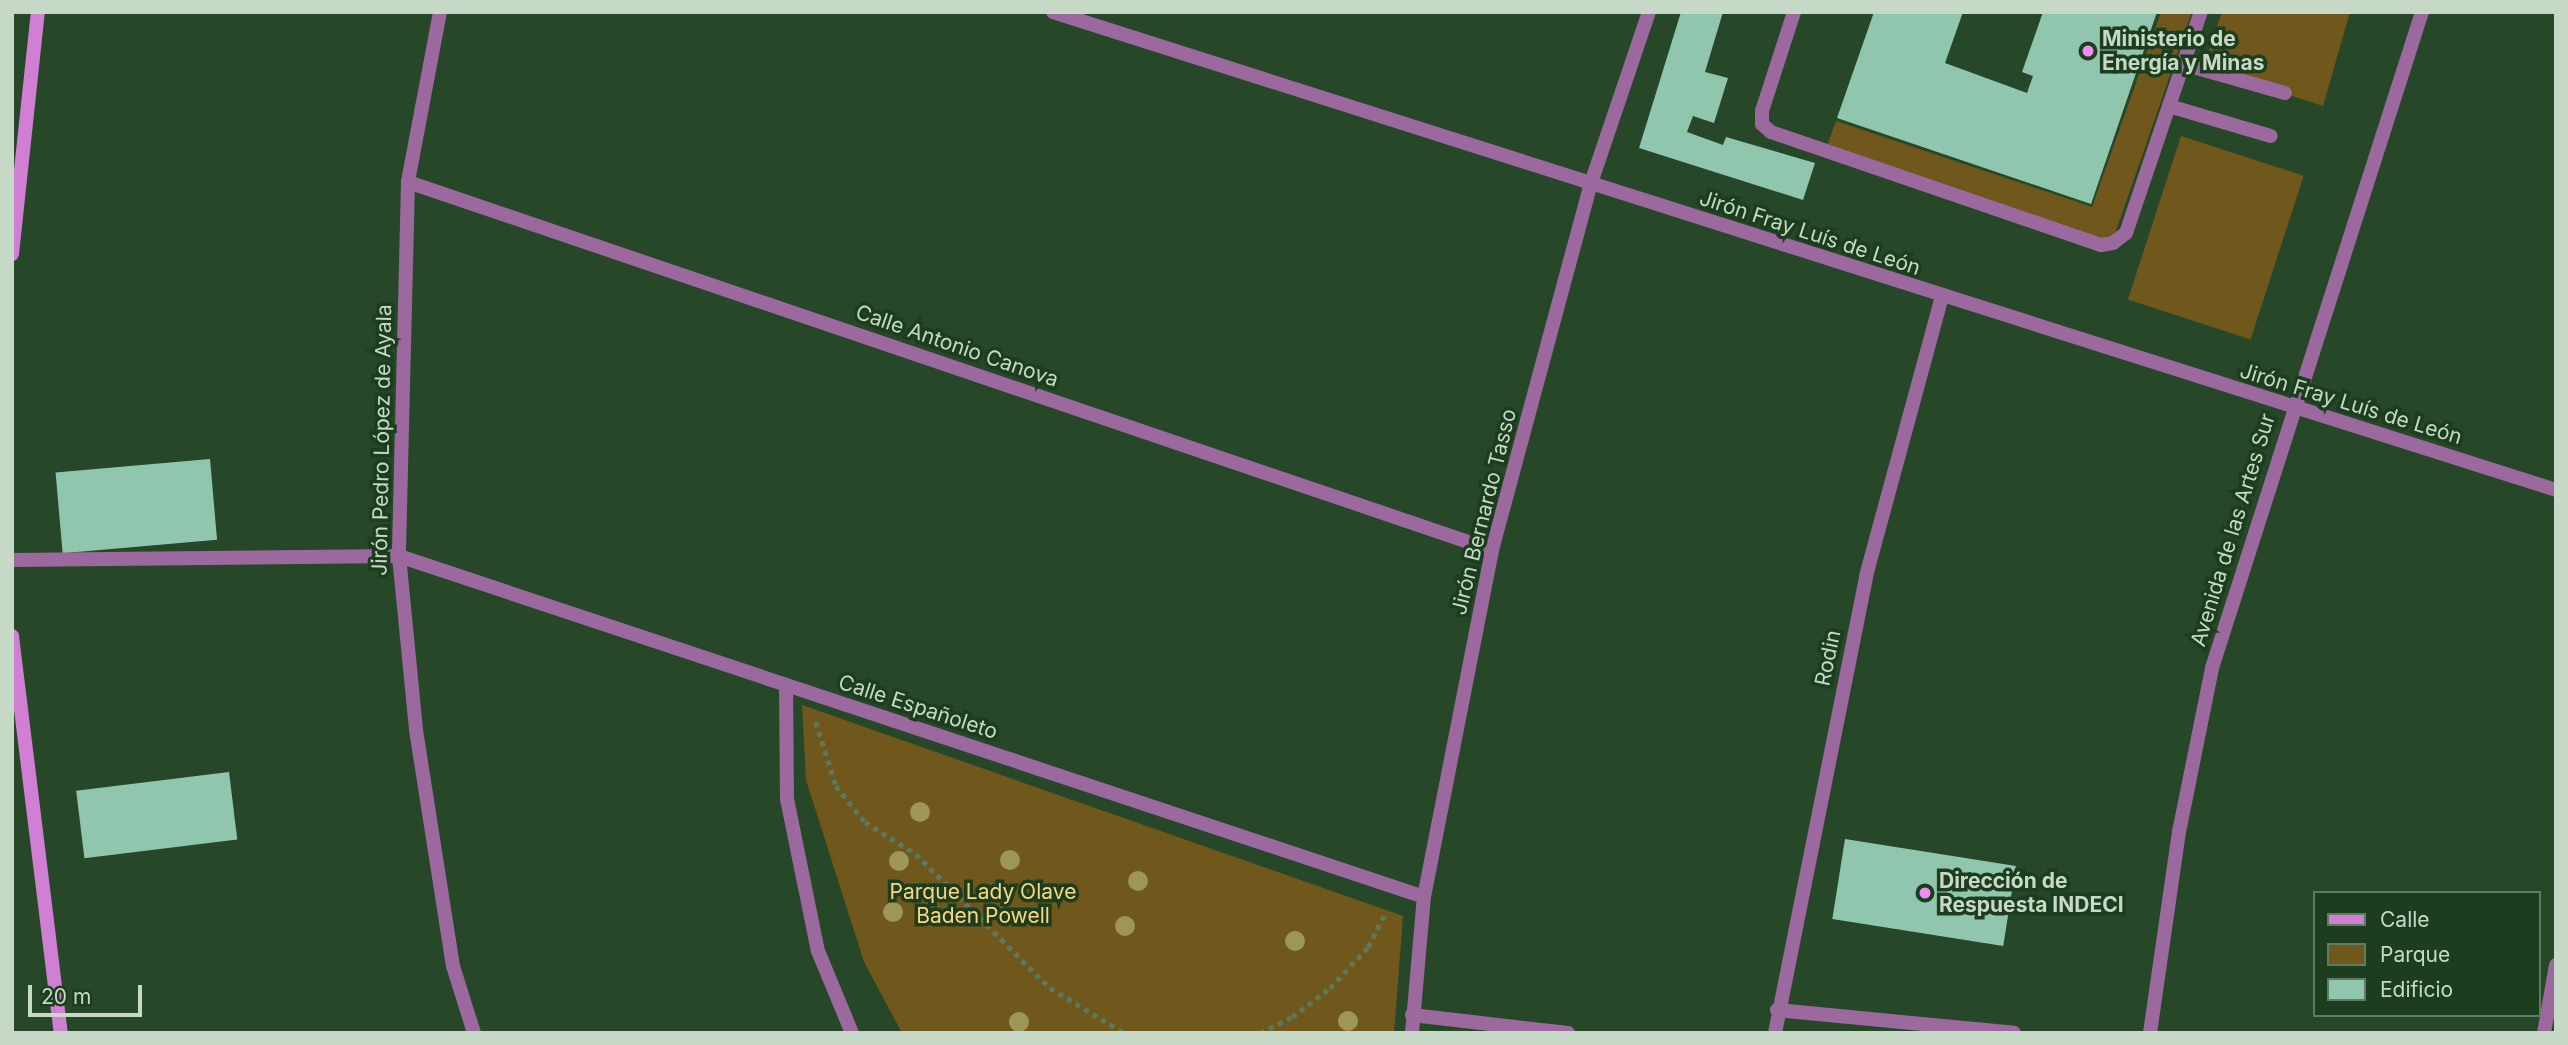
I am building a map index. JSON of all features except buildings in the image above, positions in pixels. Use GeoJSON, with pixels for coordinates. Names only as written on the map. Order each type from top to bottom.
{"type":"FeatureCollection","features":[{"type":"Feature","properties":{"kind":"main road"},"geometry":{"type":"LineString","coordinates":[[12,254],[21,141],[38,12]]}},
{"type":"Feature","properties":{"kind":"main road"},"geometry":{"type":"LineString","coordinates":[[12,636],[61,1033]]}},
{"type":"Feature","properties":{"kind":"street","name":"Jirón Pedro López de Ayala"},"geometry":{"type":"LineString","coordinates":[[440,12],[408,181],[399,556],[416,730],[453,966],[474,1033]]}},
{"type":"Feature","properties":{"kind":"street","name":"Jirón Fray Luís de León"},"geometry":{"type":"LineString","coordinates":[[1053,12],[1590,186],[2556,490]]}},
{"type":"Feature","properties":{"kind":"street","name":"Jirón Bernardo Tasso"},"geometry":{"type":"LineString","coordinates":[[1412,1033],[1424,897],[1492,550],[1590,186],[1649,12]]}},
{"type":"Feature","properties":{"kind":"street"},"geometry":{"type":"LineString","coordinates":[[1794,12],[1762,111],[1762,124],[1771,132],[2101,245],[2113,243],[2126,233],[2201,12]]}},
{"type":"Feature","properties":{"kind":"street","name":"Avenida de las Artes Sur"},"geometry":{"type":"LineString","coordinates":[[2150,1033],[2179,832],[2212,668],[2293,408],[2422,12]]}},
{"type":"Feature","properties":{"kind":"street"},"geometry":{"type":"LineString","coordinates":[[2183,64],[2285,93]]}},
{"type":"Feature","properties":{"kind":"street"},"geometry":{"type":"LineString","coordinates":[[2169,106],[2270,136]]}},
{"type":"Feature","properties":{"kind":"street","name":"Calle Antonio Canova"},"geometry":{"type":"LineString","coordinates":[[408,181],[1492,550]]}},
{"type":"Feature","properties":{"kind":"street","name":"Rodin"},"geometry":{"type":"LineString","coordinates":[[1775,1033],[1777,1010],[1866,576],[1942,297]]}},
{"type":"Feature","properties":{"kind":"street","name":"Calle Españoleto"},"geometry":{"type":"LineString","coordinates":[[12,560],[399,556],[1424,897]]}},
{"type":"Feature","properties":{"kind":"street"},"geometry":{"type":"LineString","coordinates":[[786,685],[787,799],[818,951],[852,1033]]}},
{"type":"Feature","properties":{"kind":"street"},"geometry":{"type":"LineString","coordinates":[[2544,1033],[2556,965]]}},
{"type":"Feature","properties":{"kind":"street"},"geometry":{"type":"LineString","coordinates":[[1777,1010],[2014,1033]]}},
{"type":"Feature","properties":{"kind":"street"},"geometry":{"type":"LineString","coordinates":[[1412,1015],[1568,1033]]}},
{"type":"Feature","properties":{"kind":"path"},"geometry":{"type":"LineString","coordinates":[[806,692],[836,786],[866,822],[916,854],[1050,988],[1124,1033]]}},
{"type":"Feature","properties":{"kind":"path"},"geometry":{"type":"LineString","coordinates":[[1260,1033],[1292,1017],[1330,988],[1367,947],[1398,888]]}},
{"type":"Feature","properties":{"kind":"green space"},"geometry":{"type":"Polygon","coordinates":[[[2161,12],[2192,12],[2110,248],[1825,151],[1836,121],[2092,207],[2161,12]]]}},
{"type":"Feature","properties":{"kind":"green space"},"geometry":{"type":"Polygon","coordinates":[[[2222,12],[2350,12],[2323,106],[2203,67],[2222,12]]]}},
{"type":"Feature","properties":{"kind":"green space"},"geometry":{"type":"Polygon","coordinates":[[[2181,136],[2304,176],[2251,339],[2128,300],[2181,136]]]}},
{"type":"Feature","properties":{"kind":"green space","name":"Parque Lady Olave Baden Powell"},"geometry":{"type":"Polygon","coordinates":[[[802,705],[1403,916],[1394,1033],[902,1033],[864,962],[806,780],[802,705]]]}},
{"type":"Feature","properties":{"kind":"place","name":"Ministerio de Energía y Minas"},"geometry":{"type":"Point","coordinates":[2088,51]}},
{"type":"Feature","properties":{"kind":"place","name":"Dirección de Respuesta INDECI"},"geometry":{"type":"Point","coordinates":[1925,893]}}]}
